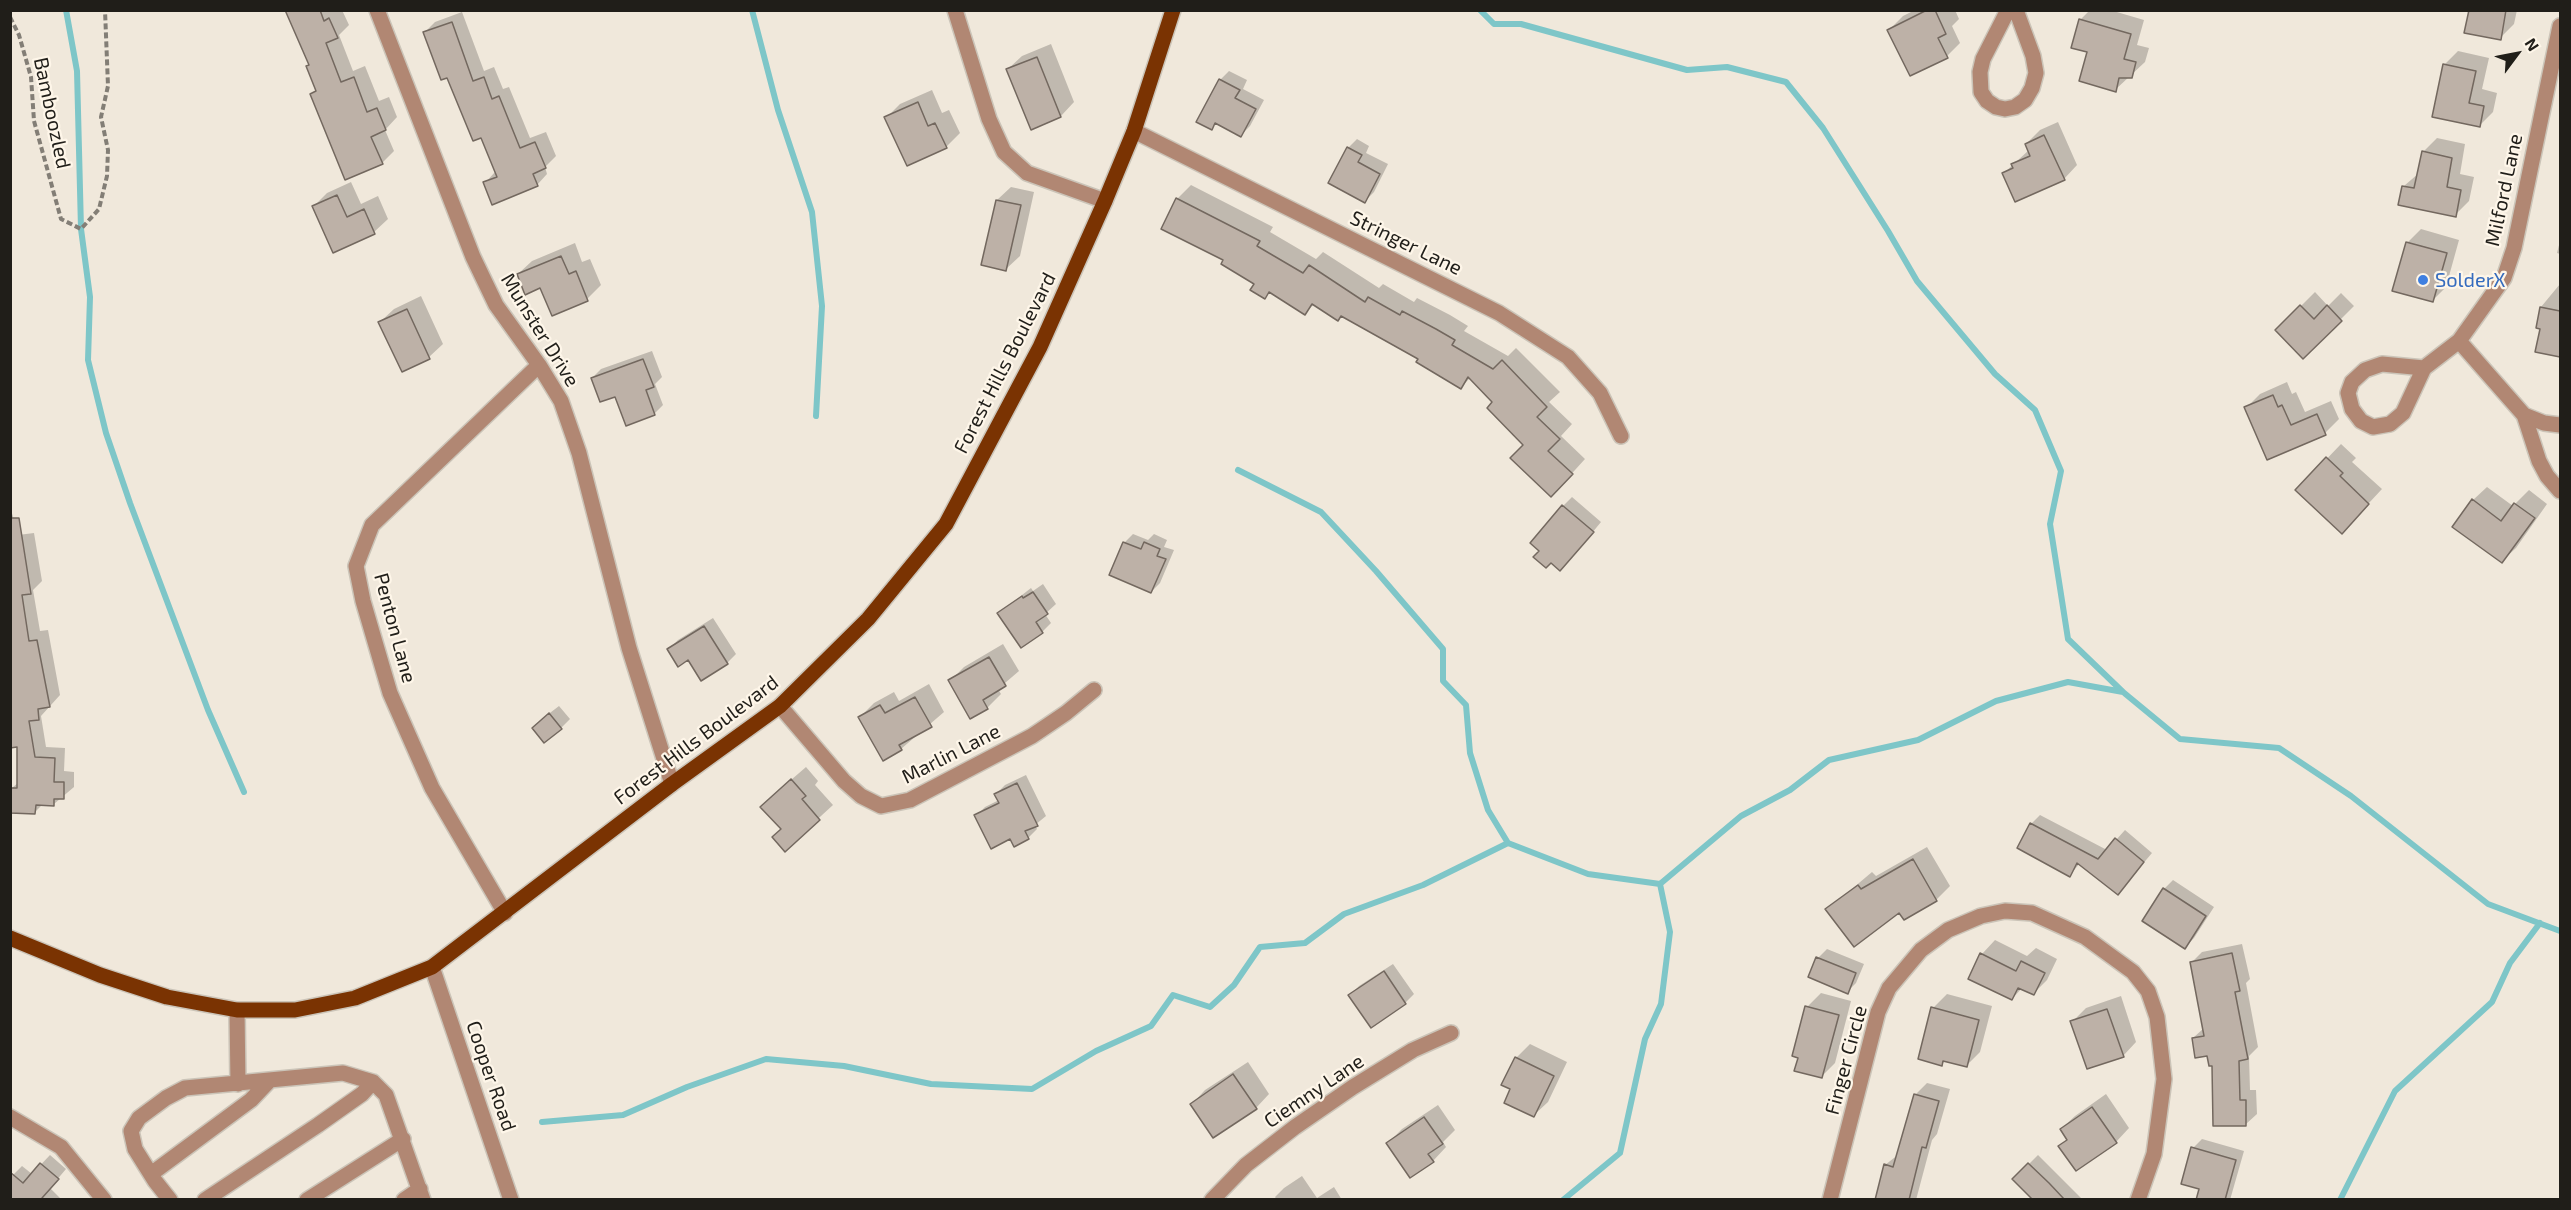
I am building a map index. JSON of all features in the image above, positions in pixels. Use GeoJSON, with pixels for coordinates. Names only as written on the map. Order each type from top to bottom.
{"type":"FeatureCollection","features":[{"type":"Feature","properties":{"kind":"main road","name":"Forest Hills Boulevard"},"geometry":{"type":"LineString","coordinates":[[10,938],[100,975],[167,997],[237,1010],[295,1010],[355,998],[432,967],[672,784],[780,706],[868,619],[946,524],[1040,347],[1105,201],[1134,131],[1173,10]]}},
{"type":"Feature","properties":{"kind":"street","name":"Munster Drive"},"geometry":{"type":"LineString","coordinates":[[377,10],[473,257],[496,305],[539,365],[561,401],[579,453],[629,648],[672,784]]}},
{"type":"Feature","properties":{"kind":"street"},"geometry":{"type":"LineString","coordinates":[[955,10],[989,119],[1004,152],[1027,173],[1105,201]]}},
{"type":"Feature","properties":{"kind":"street"},"geometry":{"type":"LineString","coordinates":[[2008,10],[1983,59],[1980,72],[1981,92],[1987,101],[1996,107],[2005,109],[2015,107],[2025,100],[2032,88],[2036,73],[2033,56],[2016,10]]}},
{"type":"Feature","properties":{"kind":"street","name":"Milford Lane"},"geometry":{"type":"LineString","coordinates":[[2424,368],[2382,364],[2365,370],[2352,382],[2348,393],[2352,409],[2361,421],[2373,427],[2390,424],[2403,413],[2424,368],[2459,340],[2504,278],[2514,248],[2560,26]]}},
{"type":"Feature","properties":{"kind":"street","name":"Stringer Lane"},"geometry":{"type":"LineString","coordinates":[[1134,131],[1498,313],[1568,357],[1600,393],[1621,436]]}},
{"type":"Feature","properties":{"kind":"street"},"geometry":{"type":"LineString","coordinates":[[2459,340],[2524,415],[2539,461],[2547,476],[2560,490]]}},
{"type":"Feature","properties":{"kind":"street","name":"Penton Lane"},"geometry":{"type":"LineString","coordinates":[[505,913],[432,788],[390,693],[363,601],[356,566],[372,525],[539,365]]}},
{"type":"Feature","properties":{"kind":"street"},"geometry":{"type":"LineString","coordinates":[[2524,415],[2544,423],[2560,424]]}},
{"type":"Feature","properties":{"kind":"street","name":"Marlin Lane"},"geometry":{"type":"LineString","coordinates":[[780,706],[844,781],[861,796],[880,806],[910,800],[1032,736],[1094,690]]}},
{"type":"Feature","properties":{"kind":"street","name":"Finger Circle"},"geometry":{"type":"LineString","coordinates":[[1830,1200],[1878,1012],[1888,988],[1921,950],[1948,930],[1981,916],[2006,911],[2032,913],[2085,937],[2133,972],[2148,991],[2157,1017],[2164,1079],[2154,1154],[2138,1200]]}},
{"type":"Feature","properties":{"kind":"street","name":"Cooper Road"},"geometry":{"type":"LineString","coordinates":[[432,967],[511,1200]]}},
{"type":"Feature","properties":{"kind":"street"},"geometry":{"type":"LineString","coordinates":[[237,1010],[238,1084]]}},
{"type":"Feature","properties":{"kind":"street","name":"Ciemny Lane"},"geometry":{"type":"LineString","coordinates":[[1212,1200],[1246,1166],[1295,1127],[1353,1087],[1413,1050],[1451,1033]]}},
{"type":"Feature","properties":{"kind":"street"},"geometry":{"type":"LineString","coordinates":[[170,1200],[135,1149],[131,1131],[139,1118],[184,1088],[343,1073],[373,1082],[386,1095],[421,1194],[404,1200]]}},
{"type":"Feature","properties":{"kind":"street"},"geometry":{"type":"LineString","coordinates":[[151,1174],[251,1100],[269,1081]]}},
{"type":"Feature","properties":{"kind":"street"},"geometry":{"type":"LineString","coordinates":[[204,1200],[327,1119],[362,1094],[373,1082]]}},
{"type":"Feature","properties":{"kind":"street"},"geometry":{"type":"LineString","coordinates":[[10,1117],[61,1147],[104,1200]]}},
{"type":"Feature","properties":{"kind":"street"},"geometry":{"type":"LineString","coordinates":[[307,1200],[403,1139]]}},
{"type":"Feature","properties":{"kind":"path","name":"Bamboozled"},"geometry":{"type":"LineString","coordinates":[[10,16],[19,35],[31,76],[34,121],[61,219],[81,229],[99,209],[107,176],[108,150],[101,117],[108,86],[105,10]]}},
{"type":"Feature","properties":{"kind":"building"},"geometry":{"type":"Polygon","coordinates":[[[285,10],[320,10],[324,21],[329,18],[338,38],[326,43],[341,82],[354,77],[367,112],[377,108],[386,130],[371,137],[383,164],[345,180],[310,94],[316,91],[306,66],[309,65],[285,10]]]}},
{"type":"Feature","properties":{"kind":"building"},"geometry":{"type":"Polygon","coordinates":[[[1927,10],[1935,10],[1946,34],[1938,38],[1948,58],[1910,76],[1887,30],[1927,10]]]}},
{"type":"Feature","properties":{"kind":"building"},"geometry":{"type":"Polygon","coordinates":[[[2469,10],[2506,10],[2501,40],[2464,33],[2469,10]]]}},
{"type":"Feature","properties":{"kind":"building"},"geometry":{"type":"Polygon","coordinates":[[[2079,19],[2131,34],[2124,59],[2136,62],[2132,78],[2119,78],[2116,92],[2079,81],[2087,52],[2071,48],[2079,19]]]}},
{"type":"Feature","properties":{"kind":"building"},"geometry":{"type":"Polygon","coordinates":[[[452,22],[473,81],[484,77],[492,99],[499,96],[520,148],[535,142],[546,168],[533,174],[538,186],[492,205],[483,182],[497,177],[481,138],[473,141],[447,78],[441,80],[423,32],[452,22]]]}},
{"type":"Feature","properties":{"kind":"building"},"geometry":{"type":"Polygon","coordinates":[[[1037,57],[1061,117],[1031,130],[1006,69],[1037,57]]]}},
{"type":"Feature","properties":{"kind":"building"},"geometry":{"type":"Polygon","coordinates":[[[2443,64],[2476,71],[2469,103],[2484,106],[2480,127],[2432,117],[2443,64]]]}},
{"type":"Feature","properties":{"kind":"building"},"geometry":{"type":"Polygon","coordinates":[[[1219,79],[1240,90],[1235,98],[1256,109],[1241,137],[1215,123],[1212,130],[1196,122],[1219,79]]]}},
{"type":"Feature","properties":{"kind":"building"},"geometry":{"type":"Polygon","coordinates":[[[918,102],[928,126],[935,123],[947,148],[907,166],[884,117],[918,102]]]}},
{"type":"Feature","properties":{"kind":"building"},"geometry":{"type":"Polygon","coordinates":[[[2044,135],[2065,180],[2015,202],[2002,173],[2013,168],[2011,164],[2030,156],[2025,144],[2044,135]]]}},
{"type":"Feature","properties":{"kind":"building"},"geometry":{"type":"Polygon","coordinates":[[[1347,147],[1362,155],[1358,162],[1380,174],[1365,203],[1328,183],[1347,147]]]}},
{"type":"Feature","properties":{"kind":"building"},"geometry":{"type":"Polygon","coordinates":[[[2422,151],[2452,158],[2447,187],[2461,190],[2456,217],[2398,205],[2402,186],[2414,188],[2422,151]]]}},
{"type":"Feature","properties":{"kind":"building"},"geometry":{"type":"Polygon","coordinates":[[[337,195],[347,217],[364,209],[375,234],[333,253],[312,206],[337,195]]]}},
{"type":"Feature","properties":{"kind":"building"},"geometry":{"type":"Polygon","coordinates":[[[1176,198],[1260,241],[1257,246],[1303,273],[1309,265],[1365,302],[1368,297],[1400,315],[1402,311],[1436,329],[1455,340],[1452,345],[1493,369],[1502,360],[1547,407],[1537,417],[1560,439],[1548,451],[1573,474],[1551,497],[1510,458],[1523,445],[1487,408],[1492,402],[1468,377],[1461,389],[1416,362],[1418,359],[1341,316],[1338,321],[1312,304],[1305,315],[1269,292],[1265,299],[1250,290],[1254,284],[1221,264],[1223,260],[1161,229],[1176,198]]]}},
{"type":"Feature","properties":{"kind":"building"},"geometry":{"type":"Polygon","coordinates":[[[996,200],[1021,205],[1006,271],[981,265],[996,200]]]}},
{"type":"Feature","properties":{"kind":"building"},"geometry":{"type":"Polygon","coordinates":[[[2406,242],[2447,253],[2433,302],[2392,291],[2406,242]]]}},
{"type":"Feature","properties":{"kind":"building"},"geometry":{"type":"Polygon","coordinates":[[[561,256],[569,274],[576,271],[588,301],[552,316],[540,288],[525,295],[517,274],[561,256]]]}},
{"type":"Feature","properties":{"kind":"building"},"geometry":{"type":"Polygon","coordinates":[[[2300,305],[2314,319],[2327,305],[2342,321],[2303,359],[2275,330],[2300,305]]]}},
{"type":"Feature","properties":{"kind":"building"},"geometry":{"type":"Polygon","coordinates":[[[2540,307],[2560,311],[2560,357],[2535,352],[2540,329],[2536,328],[2540,307]]]}},
{"type":"Feature","properties":{"kind":"building"},"geometry":{"type":"Polygon","coordinates":[[[407,309],[430,359],[402,372],[378,322],[407,309]]]}},
{"type":"Feature","properties":{"kind":"building"},"geometry":{"type":"Polygon","coordinates":[[[643,359],[654,387],[646,390],[655,415],[626,426],[615,397],[600,402],[591,378],[643,359]]]}},
{"type":"Feature","properties":{"kind":"building"},"geometry":{"type":"Polygon","coordinates":[[[2273,395],[2278,407],[2282,405],[2291,425],[2317,414],[2326,435],[2267,460],[2244,407],[2273,395]]]}},
{"type":"Feature","properties":{"kind":"building"},"geometry":{"type":"Polygon","coordinates":[[[2326,457],[2343,473],[2340,476],[2369,504],[2342,534],[2295,490],[2326,457]]]}},
{"type":"Feature","properties":{"kind":"building"},"geometry":{"type":"Polygon","coordinates":[[[2472,499],[2501,521],[2514,503],[2535,518],[2502,563],[2452,527],[2472,499]]]}},
{"type":"Feature","properties":{"kind":"building"},"geometry":{"type":"Polygon","coordinates":[[[1562,505],[1594,532],[1560,571],[1551,563],[1546,568],[1533,557],[1539,551],[1530,543],[1562,505]]]}},
{"type":"Feature","properties":{"kind":"building"},"geometry":{"type":"Polygon","coordinates":[[[10,518],[19,518],[31,594],[22,595],[29,641],[37,640],[50,707],[38,709],[39,720],[29,721],[35,757],[55,758],[54,782],[64,782],[64,799],[54,799],[54,806],[36,805],[35,814],[10,813],[11,788],[17,788],[17,747],[10,748],[10,518]]]}},
{"type":"Feature","properties":{"kind":"building"},"geometry":{"type":"Polygon","coordinates":[[[1123,542],[1141,549],[1144,542],[1160,549],[1157,556],[1166,559],[1151,593],[1109,575],[1123,542]]]}},
{"type":"Feature","properties":{"kind":"building"},"geometry":{"type":"Polygon","coordinates":[[[1033,592],[1048,614],[1036,622],[1043,633],[1021,648],[997,613],[1022,596],[1023,598],[1033,592]]]}},
{"type":"Feature","properties":{"kind":"building"},"geometry":{"type":"Polygon","coordinates":[[[704,626],[728,664],[701,681],[688,660],[678,667],[667,649],[704,626]]]}},
{"type":"Feature","properties":{"kind":"building"},"geometry":{"type":"Polygon","coordinates":[[[989,657],[1006,686],[983,700],[988,709],[970,719],[948,680],[989,657]]]}},
{"type":"Feature","properties":{"kind":"building"},"geometry":{"type":"Polygon","coordinates":[[[915,697],[932,727],[899,745],[902,750],[883,761],[858,717],[880,705],[885,713],[915,697]]]}},
{"type":"Feature","properties":{"kind":"building"},"geometry":{"type":"Polygon","coordinates":[[[549,713],[562,729],[544,743],[532,728],[549,713]]]}},
{"type":"Feature","properties":{"kind":"building"},"geometry":{"type":"Polygon","coordinates":[[[791,779],[806,796],[802,799],[820,820],[785,852],[772,837],[781,829],[760,807],[791,779]]]}},
{"type":"Feature","properties":{"kind":"building"},"geometry":{"type":"Polygon","coordinates":[[[1017,783],[1038,826],[1025,831],[1029,839],[1014,847],[1010,839],[991,849],[974,815],[999,803],[994,794],[1017,783]]]}},
{"type":"Feature","properties":{"kind":"building"},"geometry":{"type":"Polygon","coordinates":[[[2030,823],[2098,859],[2115,838],[2144,862],[2118,895],[2077,863],[2070,877],[2017,848],[2030,823]]]}},
{"type":"Feature","properties":{"kind":"building"},"geometry":{"type":"Polygon","coordinates":[[[1913,859],[1937,901],[1904,920],[1899,913],[1854,947],[1825,909],[1858,885],[1861,889],[1913,859]]]}},
{"type":"Feature","properties":{"kind":"building"},"geometry":{"type":"Polygon","coordinates":[[[2163,888],[2206,916],[2185,949],[2142,921],[2163,888]]]}},
{"type":"Feature","properties":{"kind":"building"},"geometry":{"type":"Polygon","coordinates":[[[1980,953],[2016,971],[2021,961],[2045,973],[2034,995],[2018,988],[2012,1000],[1968,979],[1980,953]]]}},
{"type":"Feature","properties":{"kind":"building"},"geometry":{"type":"Polygon","coordinates":[[[2232,953],[2240,991],[2235,992],[2248,1059],[2239,1061],[2240,1100],[2246,1100],[2246,1126],[2213,1126],[2212,1066],[2209,1066],[2207,1056],[2195,1058],[2192,1038],[2204,1036],[2190,962],[2232,953]]]}},
{"type":"Feature","properties":{"kind":"building"},"geometry":{"type":"Polygon","coordinates":[[[1816,957],[1856,973],[1848,994],[1808,977],[1816,957]]]}},
{"type":"Feature","properties":{"kind":"building"},"geometry":{"type":"Polygon","coordinates":[[[1384,971],[1406,1004],[1371,1028],[1348,995],[1384,971]]]}},
{"type":"Feature","properties":{"kind":"building"},"geometry":{"type":"Polygon","coordinates":[[[1805,1006],[1839,1015],[1822,1078],[1794,1071],[1798,1058],[1792,1056],[1805,1006]]]}},
{"type":"Feature","properties":{"kind":"building"},"geometry":{"type":"Polygon","coordinates":[[[1931,1007],[1979,1020],[1967,1067],[1943,1061],[1942,1066],[1918,1059],[1931,1007]]]}},
{"type":"Feature","properties":{"kind":"building"},"geometry":{"type":"Polygon","coordinates":[[[2107,1009],[2124,1057],[2087,1069],[2070,1021],[2107,1009]]]}},
{"type":"Feature","properties":{"kind":"building"},"geometry":{"type":"Polygon","coordinates":[[[1515,1057],[1554,1076],[1534,1117],[1504,1103],[1510,1089],[1501,1085],[1515,1057]]]}},
{"type":"Feature","properties":{"kind":"building"},"geometry":{"type":"Polygon","coordinates":[[[1233,1074],[1257,1109],[1213,1138],[1190,1104],[1233,1074]]]}},
{"type":"Feature","properties":{"kind":"building"},"geometry":{"type":"Polygon","coordinates":[[[1914,1094],[1939,1101],[1926,1148],[1922,1147],[1909,1200],[1875,1200],[1884,1164],[1893,1167],[1914,1094]]]}},
{"type":"Feature","properties":{"kind":"building"},"geometry":{"type":"Polygon","coordinates":[[[2092,1107],[2117,1143],[2076,1171],[2058,1146],[2067,1140],[2060,1129],[2092,1107]]]}},
{"type":"Feature","properties":{"kind":"building"},"geometry":{"type":"Polygon","coordinates":[[[1424,1117],[1443,1144],[1428,1154],[1434,1162],[1410,1178],[1386,1143],[1424,1117]]]}},
{"type":"Feature","properties":{"kind":"building"},"geometry":{"type":"Polygon","coordinates":[[[2191,1147],[2236,1160],[2225,1200],[2196,1200],[2199,1189],[2181,1184],[2191,1147]]]}},
{"type":"Feature","properties":{"kind":"building"},"geometry":{"type":"Polygon","coordinates":[[[40,1163],[59,1179],[42,1198],[44,1200],[10,1200],[10,1172],[23,1183],[40,1163]]]}},
{"type":"Feature","properties":{"kind":"building"},"geometry":{"type":"Polygon","coordinates":[[[2028,1163],[2065,1200],[2033,1200],[2012,1179],[2028,1163]]]}},
{"type":"Feature","properties":{"kind":"waterway"},"geometry":{"type":"LineString","coordinates":[[66,10],[77,71],[81,229],[90,297],[88,360],[106,433],[130,503],[208,710],[244,792]]}},
{"type":"Feature","properties":{"kind":"waterway"},"geometry":{"type":"LineString","coordinates":[[752,10],[778,110],[812,212],[822,306],[816,416]]}},
{"type":"Feature","properties":{"kind":"waterway"},"geometry":{"type":"LineString","coordinates":[[1480,10],[1494,24],[1521,24],[1687,70],[1727,67],[1786,82],[1823,128],[1917,281],[1995,374],[2035,410],[2061,471],[2050,524],[2068,639],[2123,692]]}},
{"type":"Feature","properties":{"kind":"waterway"},"geometry":{"type":"LineString","coordinates":[[1238,470],[1321,512],[1376,571],[1443,649],[1443,681],[1466,705],[1470,753],[1488,810],[1508,843]]}},
{"type":"Feature","properties":{"kind":"waterway"},"geometry":{"type":"LineString","coordinates":[[542,1122],[623,1115],[687,1087],[766,1059],[844,1066],[931,1084],[1032,1089],[1096,1051],[1151,1026],[1173,995],[1210,1007],[1234,985],[1260,947],[1305,943],[1344,914],[1423,885],[1508,843],[1588,874],[1660,884],[1741,816],[1790,790],[1829,760],[1918,740],[1996,701],[2068,682],[2123,692],[2180,739],[2279,748],[2351,796],[2488,904],[2560,931]]}},
{"type":"Feature","properties":{"kind":"waterway"},"geometry":{"type":"LineString","coordinates":[[1563,1200],[1620,1153],[1645,1039],[1661,1004],[1670,932],[1660,884]]}},
{"type":"Feature","properties":{"kind":"waterway"},"geometry":{"type":"LineString","coordinates":[[2340,1200],[2395,1091],[2492,1002],[2510,963],[2540,923]]}},
{"type":"Feature","properties":{"kind":"place","name":"SolderX"},"geometry":{"type":"Point","coordinates":[2423,280]}}]}
